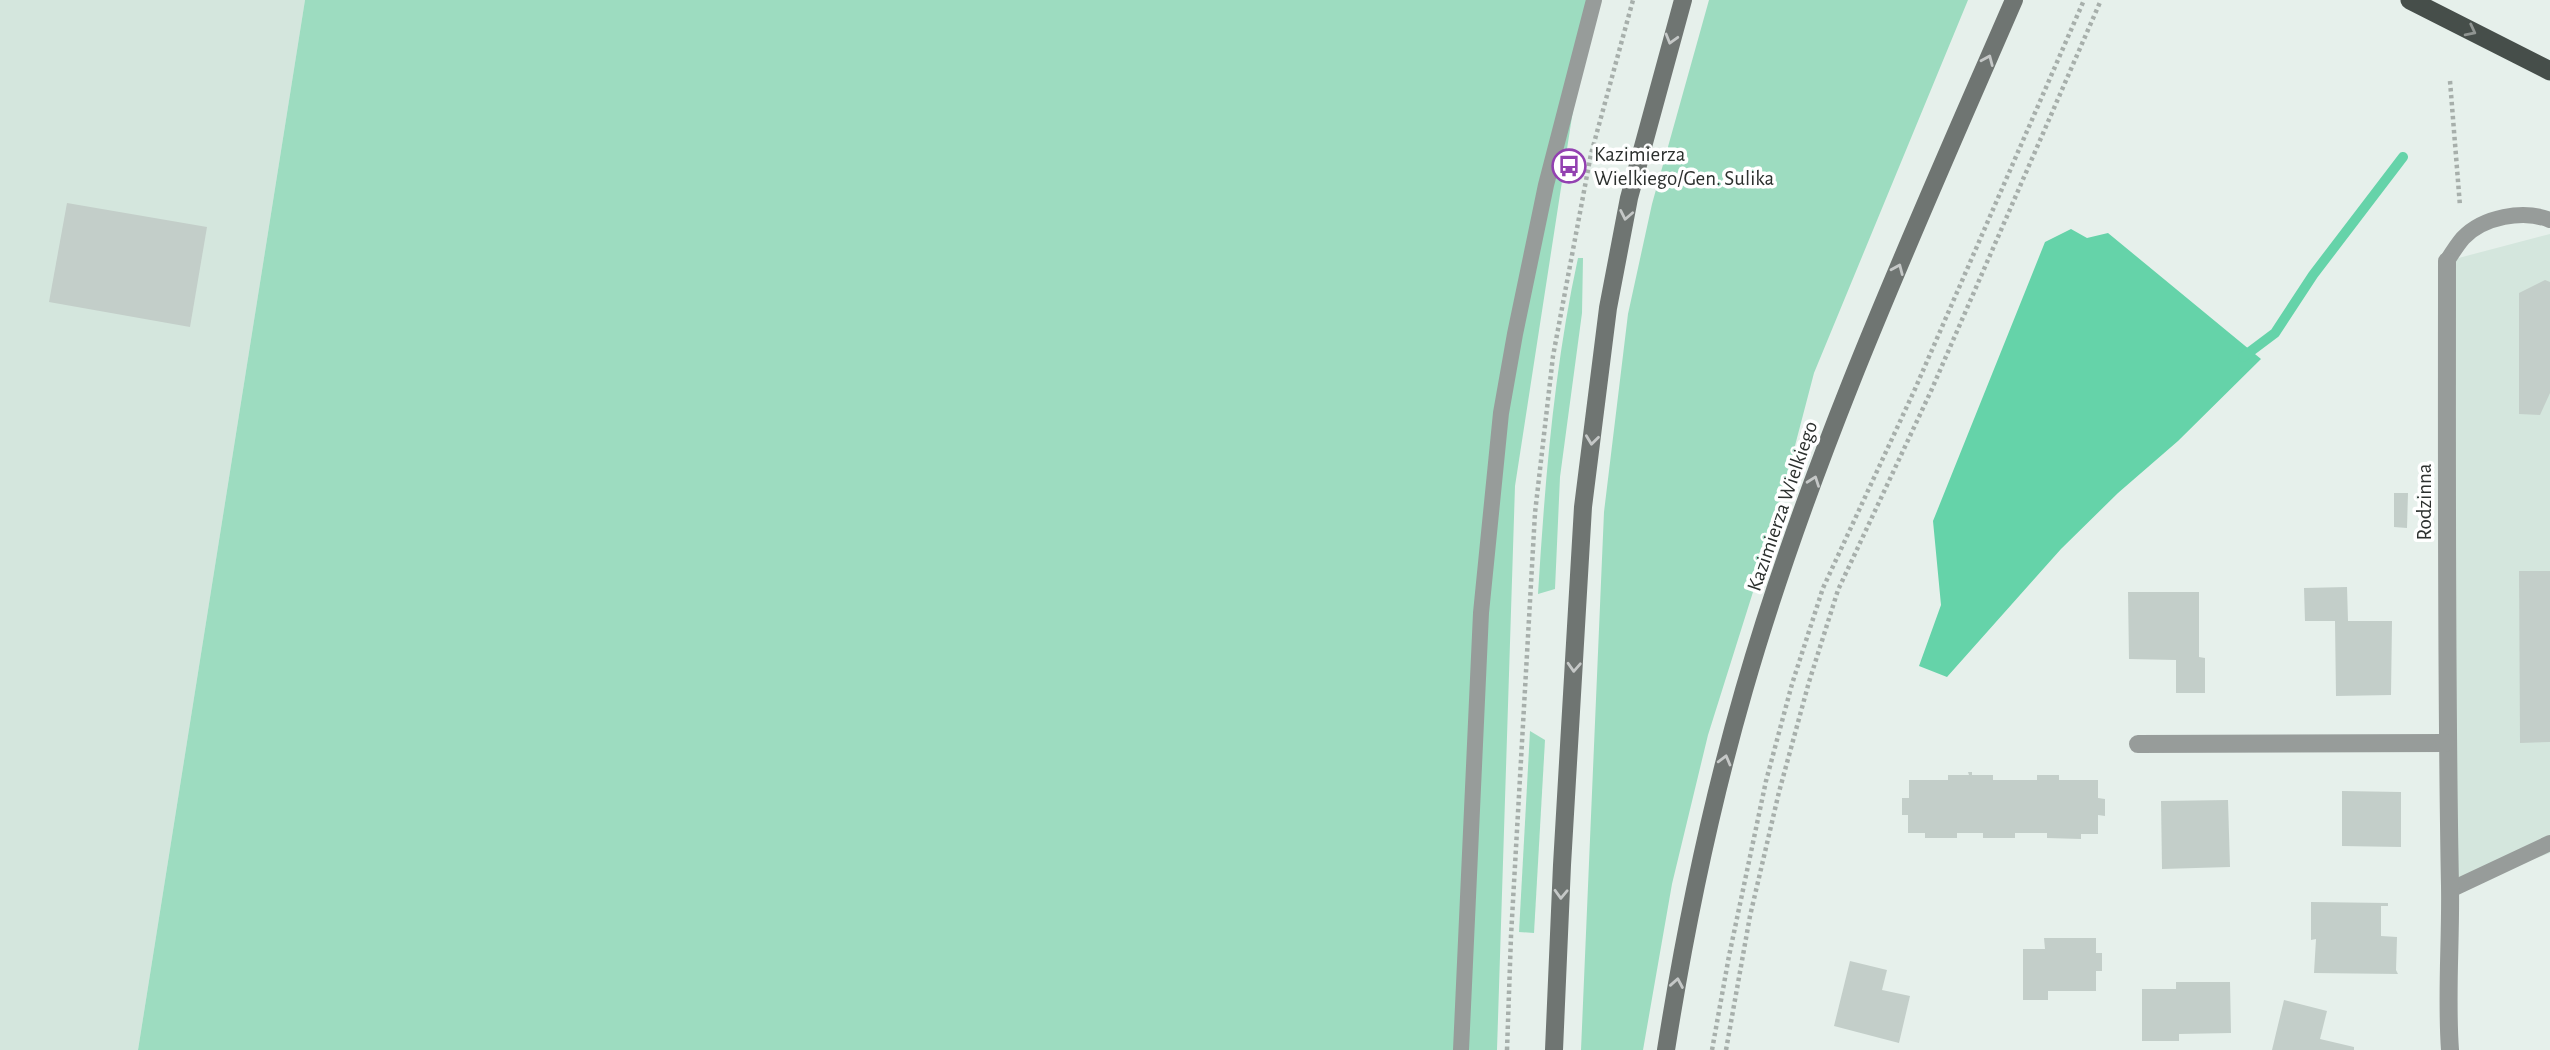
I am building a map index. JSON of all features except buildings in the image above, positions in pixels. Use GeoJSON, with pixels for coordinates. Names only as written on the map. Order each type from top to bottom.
{"type":"FeatureCollection","features":[{"type":"Feature","properties":{"kind":"highway"},"geometry":{"type":"LineString","coordinates":[[2410,0],[2550,71]]}},
{"type":"Feature","properties":{"kind":"main road"},"geometry":{"type":"LineString","coordinates":[[1554,1050],[1562,865],[1585,494],[1608,308],[1629,198],[1683,0]]}},
{"type":"Feature","properties":{"kind":"main road","name":"Kazimierza Wielkiego"},"geometry":{"type":"LineString","coordinates":[[1666,1050],[1677,980],[1710,819],[1744,689],[1787,558],[1837,419],[1886,298],[2014,0]]}},
{"type":"Feature","properties":{"kind":"street","name":"Rodzinna"},"geometry":{"type":"LineString","coordinates":[[2447,261],[2446,743],[2450,890],[2447,1009],[2449,1050]]}},
{"type":"Feature","properties":{"kind":"street"},"geometry":{"type":"LineString","coordinates":[[2138,744],[2446,743]]}},
{"type":"Feature","properties":{"kind":"lane"},"geometry":{"type":"LineString","coordinates":[[1461,1050],[1481,613],[1501,413],[1514,334],[1546,185],[1594,0]]}},
{"type":"Feature","properties":{"kind":"lane"},"geometry":{"type":"LineString","coordinates":[[2447,261],[2462,239],[2479,225],[2512,215],[2550,220]]}},
{"type":"Feature","properties":{"kind":"lane"},"geometry":{"type":"LineString","coordinates":[[2450,890],[2550,842]]}},
{"type":"Feature","properties":{"kind":"path"},"geometry":{"type":"LineString","coordinates":[[1507,1050],[1511,922],[1535,513],[1553,356],[1591,154],[1633,0]]}},
{"type":"Feature","properties":{"kind":"path"},"geometry":{"type":"LineString","coordinates":[[1712,1050],[1728,956],[1766,781],[1792,684],[1823,588],[1915,389],[2084,0]]}},
{"type":"Feature","properties":{"kind":"path"},"geometry":{"type":"LineString","coordinates":[[1726,1050],[1749,916],[1779,792],[1838,590],[1931,391],[2101,0]]}},
{"type":"Feature","properties":{"kind":"path"},"geometry":{"type":"LineString","coordinates":[[2450,81],[2462,239]]}},
{"type":"Feature","properties":{"kind":"shaded area"},"geometry":{"type":"Polygon","coordinates":[[[0,0],[305,0],[138,1050],[0,1050],[0,0]]]}},
{"type":"Feature","properties":{"kind":"shaded area"},"geometry":{"type":"Polygon","coordinates":[[[305,0],[1590,0],[1515,486],[1497,1050],[138,1050],[305,0]]]}},
{"type":"Feature","properties":{"kind":"shaded area"},"geometry":{"type":"Polygon","coordinates":[[[1709,0],[1968,0],[1814,373],[1775,522],[1708,735],[1672,884],[1643,1050],[1581,1050],[1604,512],[1628,314],[1652,204],[1709,0]]]}},
{"type":"Feature","properties":{"kind":"shaded area"},"geometry":{"type":"Polygon","coordinates":[[[2071,229],[2087,238],[2108,233],[2261,359],[2178,441],[2118,493],[2061,549],[1947,677],[1919,666],[1941,605],[1933,521],[2045,242],[2071,229]]]}},
{"type":"Feature","properties":{"kind":"shaded area"},"geometry":{"type":"Polygon","coordinates":[[[2550,234],[2550,853],[2450,890],[2447,261],[2550,234]]]}},
{"type":"Feature","properties":{"kind":"shaded area"},"geometry":{"type":"Polygon","coordinates":[[[1578,258],[1583,258],[1582,313],[1560,477],[1555,589],[1538,594],[1552,425],[1578,258]]]}},
{"type":"Feature","properties":{"kind":"shaded area"},"geometry":{"type":"Polygon","coordinates":[[[1530,731],[1545,740],[1534,933],[1519,932],[1530,731]]]}},
{"type":"Feature","properties":{"kind":"waterway"},"geometry":{"type":"LineString","coordinates":[[2243,357],[2275,333],[2313,275],[2403,157]]}},
{"type":"Feature","properties":{"kind":"place","name":"Kazimierza Wielkiego/Gen. Sulika"},"geometry":{"type":"Point","coordinates":[1569,166]}}]}
